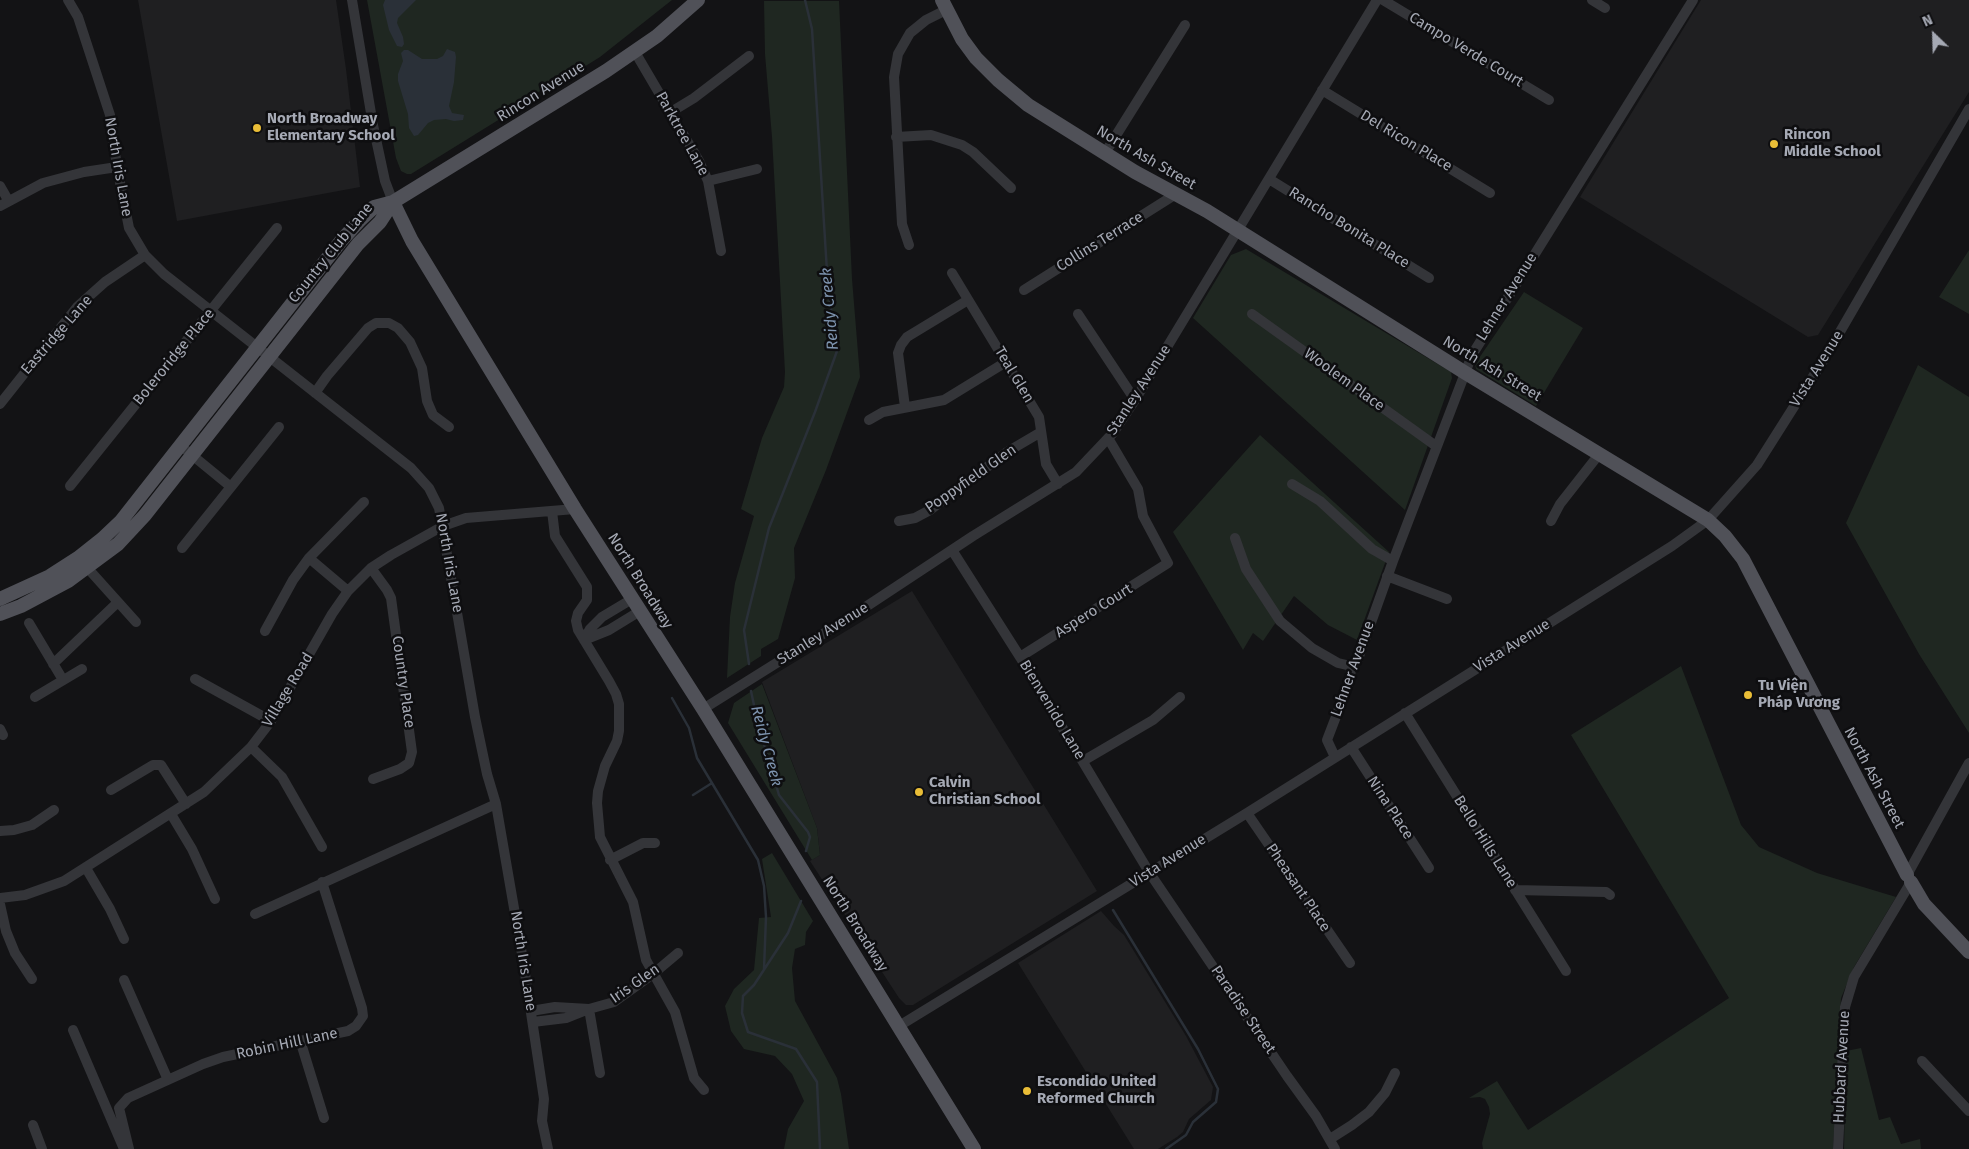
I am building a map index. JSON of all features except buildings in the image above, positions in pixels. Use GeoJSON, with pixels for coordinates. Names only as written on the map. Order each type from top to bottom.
{"type":"FeatureCollection","features":[{"type":"Feature","properties":{"kind":"main road","name":"Rincon Avenue"},"geometry":{"type":"LineString","coordinates":[[393,202],[635,52],[658,36],[698,0]]}},
{"type":"Feature","properties":{"kind":"main road","name":"North Ash Street"},"geometry":{"type":"LineString","coordinates":[[944,5],[962,38],[976,58],[998,80],[1028,105],[1105,154],[1237,230],[1464,372],[1708,520],[1725,536],[1743,559],[1924,904],[1969,952]]}},
{"type":"Feature","properties":{"kind":"main road","name":"Country Club Lane"},"geometry":{"type":"LineString","coordinates":[[0,614],[49,592],[83,563],[102,539],[121,521],[360,220],[374,207],[393,202]]}},
{"type":"Feature","properties":{"kind":"main road","name":"Country Club Lane"},"geometry":{"type":"LineString","coordinates":[[0,598],[83,563],[118,544],[145,515],[358,244],[380,222],[393,202]]}},
{"type":"Feature","properties":{"kind":"main road","name":"North Broadway"},"geometry":{"type":"LineString","coordinates":[[393,202],[412,241],[575,508],[703,709],[974,1149]]}},
{"type":"Feature","properties":{"kind":"street","name":"North Iris Lane"},"geometry":{"type":"LineString","coordinates":[[68,0],[78,17],[110,115],[117,168],[129,228],[145,255],[164,274],[411,468],[429,488],[439,508],[475,717],[486,774],[496,804],[533,1022],[544,1098],[542,1121],[548,1149]]}},
{"type":"Feature","properties":{"kind":"street","name":"North Broadway"},"geometry":{"type":"LineString","coordinates":[[352,0],[373,125],[385,181],[393,202]]}},
{"type":"Feature","properties":{"kind":"street","name":"Stanley Avenue"},"geometry":{"type":"LineString","coordinates":[[703,709],[1076,472],[1113,434],[1377,0]]}},
{"type":"Feature","properties":{"kind":"street","name":"Campo Verde Court"},"geometry":{"type":"LineString","coordinates":[[1383,0],[1549,100]]}},
{"type":"Feature","properties":{"kind":"street"},"geometry":{"type":"LineString","coordinates":[[1592,0],[1605,8]]}},
{"type":"Feature","properties":{"kind":"street","name":"Lehner Avenue"},"geometry":{"type":"LineString","coordinates":[[1335,756],[1327,740],[1350,680],[1351,666],[1358,659],[1387,576],[1464,372],[1486,332],[1693,0]]}},
{"type":"Feature","properties":{"kind":"street"},"geometry":{"type":"LineString","coordinates":[[909,245],[902,224],[894,77],[898,54],[910,34],[944,5]]}},
{"type":"Feature","properties":{"kind":"street"},"geometry":{"type":"LineString","coordinates":[[1105,154],[1185,25]]}},
{"type":"Feature","properties":{"kind":"street","name":"Parktree Lane"},"geometry":{"type":"LineString","coordinates":[[635,52],[699,161],[708,181],[721,251]]}},
{"type":"Feature","properties":{"kind":"street"},"geometry":{"type":"LineString","coordinates":[[671,112],[694,98],[749,56]]}},
{"type":"Feature","properties":{"kind":"street","name":"Del Ricon Place"},"geometry":{"type":"LineString","coordinates":[[1322,90],[1490,193]]}},
{"type":"Feature","properties":{"kind":"street","name":"Vista Avenue"},"geometry":{"type":"LineString","coordinates":[[899,1026],[1247,813],[1658,554],[1708,520],[1761,458],[1829,351],[1969,109]]}},
{"type":"Feature","properties":{"kind":"street"},"geometry":{"type":"LineString","coordinates":[[896,137],[931,135],[962,145],[973,152],[1012,188]]}},
{"type":"Feature","properties":{"kind":"street"},"geometry":{"type":"LineString","coordinates":[[0,186],[4,203],[44,183],[84,172],[117,168]]}},
{"type":"Feature","properties":{"kind":"street"},"geometry":{"type":"LineString","coordinates":[[708,181],[757,169]]}},
{"type":"Feature","properties":{"kind":"street","name":"Rancho Bonita Place"},"geometry":{"type":"LineString","coordinates":[[1269,179],[1429,278]]}},
{"type":"Feature","properties":{"kind":"street","name":"Collins Terrace"},"geometry":{"type":"LineString","coordinates":[[1024,290],[1176,194]]}},
{"type":"Feature","properties":{"kind":"street","name":"Boleroridge Place"},"geometry":{"type":"LineString","coordinates":[[70,486],[277,228]]}},
{"type":"Feature","properties":{"kind":"street","name":"Eastridge Lane"},"geometry":{"type":"LineString","coordinates":[[0,404],[77,307],[105,282],[145,255]]}},
{"type":"Feature","properties":{"kind":"street","name":"Teal Glen"},"geometry":{"type":"LineString","coordinates":[[952,273],[1039,417],[1046,464],[1058,484]]}},
{"type":"Feature","properties":{"kind":"street"},"geometry":{"type":"LineString","coordinates":[[905,407],[898,353],[901,345],[907,337],[968,300]]}},
{"type":"Feature","properties":{"kind":"street"},"geometry":{"type":"LineString","coordinates":[[1078,314],[1135,400]]}},
{"type":"Feature","properties":{"kind":"street","name":"Woolem Place"},"geometry":{"type":"LineString","coordinates":[[1252,314],[1436,446]]}},
{"type":"Feature","properties":{"kind":"street"},"geometry":{"type":"LineString","coordinates":[[315,394],[327,376],[368,328],[376,323],[389,323],[398,328],[410,342],[422,368],[427,402],[433,415],[449,428]]}},
{"type":"Feature","properties":{"kind":"street"},"geometry":{"type":"LineString","coordinates":[[869,420],[883,412],[944,400],[1006,362]]}},
{"type":"Feature","properties":{"kind":"street"},"geometry":{"type":"LineString","coordinates":[[182,548],[279,427]]}},
{"type":"Feature","properties":{"kind":"street","name":"Poppyfield Glen"},"geometry":{"type":"LineString","coordinates":[[899,521],[915,518],[930,510],[1007,452],[1041,432]]}},
{"type":"Feature","properties":{"kind":"street","name":"Aspero Court"},"geometry":{"type":"LineString","coordinates":[[1020,657],[1168,563],[1143,516],[1138,489],[1108,438]]}},
{"type":"Feature","properties":{"kind":"street"},"geometry":{"type":"LineString","coordinates":[[181,446],[231,487]]}},
{"type":"Feature","properties":{"kind":"street"},"geometry":{"type":"LineString","coordinates":[[1551,522],[1560,504],[1600,453]]}},
{"type":"Feature","properties":{"kind":"street"},"geometry":{"type":"LineString","coordinates":[[1292,484],[1320,501],[1372,548],[1393,560]]}},
{"type":"Feature","properties":{"kind":"street"},"geometry":{"type":"LineString","coordinates":[[264,631],[293,580],[309,558],[364,502]]}},
{"type":"Feature","properties":{"kind":"street","name":"Village Road"},"geometry":{"type":"LineString","coordinates":[[0,898],[44,890],[64,881],[204,792],[252,747],[271,721],[332,614],[348,591],[371,568],[390,554],[443,526],[466,518],[575,508]]}},
{"type":"Feature","properties":{"kind":"street"},"geometry":{"type":"LineString","coordinates":[[552,510],[555,536],[587,587],[587,600],[578,613],[576,621],[578,630],[613,688],[619,704],[617,741],[601,777],[597,803],[600,837],[633,902],[642,948],[653,974],[675,1012],[694,1078],[704,1090]]}},
{"type":"Feature","properties":{"kind":"street"},"geometry":{"type":"LineString","coordinates":[[1235,538],[1246,569],[1280,621],[1312,648],[1338,663],[1351,666]]}},
{"type":"Feature","properties":{"kind":"street","name":"Bienvenido Lane"},"geometry":{"type":"LineString","coordinates":[[952,550],[1020,657],[1150,872]]}},
{"type":"Feature","properties":{"kind":"street"},"geometry":{"type":"LineString","coordinates":[[309,558],[348,591]]}},
{"type":"Feature","properties":{"kind":"street"},"geometry":{"type":"LineString","coordinates":[[83,563],[136,622]]}},
{"type":"Feature","properties":{"kind":"street","name":"Country Place"},"geometry":{"type":"LineString","coordinates":[[371,568],[388,590],[391,598],[412,752],[409,763],[400,770],[374,779]]}},
{"type":"Feature","properties":{"kind":"street"},"geometry":{"type":"LineString","coordinates":[[1387,576],[1447,598]]}},
{"type":"Feature","properties":{"kind":"street"},"geometry":{"type":"LineString","coordinates":[[53,664],[118,602]]}},
{"type":"Feature","properties":{"kind":"street"},"geometry":{"type":"LineString","coordinates":[[584,640],[590,629],[602,617],[636,605]]}},
{"type":"Feature","properties":{"kind":"street"},"geometry":{"type":"LineString","coordinates":[[584,640],[609,630],[636,605]]}},
{"type":"Feature","properties":{"kind":"street"},"geometry":{"type":"LineString","coordinates":[[29,623],[63,680]]}},
{"type":"Feature","properties":{"kind":"street"},"geometry":{"type":"LineString","coordinates":[[35,696],[82,669]]}},
{"type":"Feature","properties":{"kind":"street"},"geometry":{"type":"LineString","coordinates":[[195,679],[271,721]]}},
{"type":"Feature","properties":{"kind":"street"},"geometry":{"type":"LineString","coordinates":[[1083,761],[1153,720],[1180,697]]}},
{"type":"Feature","properties":{"kind":"street","name":"Bello Hills Lane"},"geometry":{"type":"LineString","coordinates":[[1405,713],[1566,972]]}},
{"type":"Feature","properties":{"kind":"street"},"geometry":{"type":"LineString","coordinates":[[252,747],[282,777],[322,847]]}},
{"type":"Feature","properties":{"kind":"street","name":"Nina Place"},"geometry":{"type":"LineString","coordinates":[[1351,747],[1429,868]]}},
{"type":"Feature","properties":{"kind":"street","name":"Hubbard Avenue"},"geometry":{"type":"LineString","coordinates":[[1838,1149],[1845,1007],[1854,977],[1909,878],[1969,763]]}},
{"type":"Feature","properties":{"kind":"street"},"geometry":{"type":"LineString","coordinates":[[111,790],[153,765],[161,765],[186,804]]}},
{"type":"Feature","properties":{"kind":"street"},"geometry":{"type":"LineString","coordinates":[[255,914],[496,804]]}},
{"type":"Feature","properties":{"kind":"street"},"geometry":{"type":"LineString","coordinates":[[0,831],[14,830],[32,825],[54,810]]}},
{"type":"Feature","properties":{"kind":"street","name":"Pheasant Place"},"geometry":{"type":"LineString","coordinates":[[1247,813],[1350,963]]}},
{"type":"Feature","properties":{"kind":"street"},"geometry":{"type":"LineString","coordinates":[[171,814],[192,849],[214,899]]}},
{"type":"Feature","properties":{"kind":"street"},"geometry":{"type":"LineString","coordinates":[[610,860],[643,843],[655,843]]}},
{"type":"Feature","properties":{"kind":"street"},"geometry":{"type":"LineString","coordinates":[[86,868],[110,909],[124,939]]}},
{"type":"Feature","properties":{"kind":"street","name":"Paradise Street"},"geometry":{"type":"LineString","coordinates":[[1150,872],[1335,1149]]}},
{"type":"Feature","properties":{"kind":"street","name":"Robin Hill Lane"},"geometry":{"type":"LineString","coordinates":[[129,1149],[119,1108],[128,1098],[224,1057],[348,1031],[356,1026],[363,1016],[341,938],[322,882]]}},
{"type":"Feature","properties":{"kind":"street"},"geometry":{"type":"LineString","coordinates":[[1515,890],[1606,892],[1610,895]]}},
{"type":"Feature","properties":{"kind":"street"},"geometry":{"type":"LineString","coordinates":[[0,904],[6,931],[15,953],[32,980]]}},
{"type":"Feature","properties":{"kind":"street","name":"Iris Glen"},"geometry":{"type":"LineString","coordinates":[[533,1022],[566,1018],[614,1002],[678,953]]}},
{"type":"Feature","properties":{"kind":"street"},"geometry":{"type":"LineString","coordinates":[[124,980],[168,1080]]}},
{"type":"Feature","properties":{"kind":"street","name":"Iris Glen"},"geometry":{"type":"LineString","coordinates":[[531,1011],[556,1007],[589,1009]]}},
{"type":"Feature","properties":{"kind":"street"},"geometry":{"type":"LineString","coordinates":[[589,1009],[600,1072]]}},
{"type":"Feature","properties":{"kind":"street"},"geometry":{"type":"LineString","coordinates":[[73,1030],[124,1149]]}},
{"type":"Feature","properties":{"kind":"street"},"geometry":{"type":"LineString","coordinates":[[300,1040],[324,1118]]}},
{"type":"Feature","properties":{"kind":"street"},"geometry":{"type":"LineString","coordinates":[[1922,1061],[1969,1111]]}},
{"type":"Feature","properties":{"kind":"street"},"geometry":{"type":"LineString","coordinates":[[1330,1139],[1352,1126],[1369,1112],[1385,1093],[1395,1073]]}},
{"type":"Feature","properties":{"kind":"street"},"geometry":{"type":"LineString","coordinates":[[33,1125],[42,1149]]}},
{"type":"Feature","properties":{"kind":"shaded area","name":"North Broadway Elementary School"},"geometry":{"type":"Polygon","coordinates":[[[138,0],[336,0],[360,187],[177,221],[138,0]]]}},
{"type":"Feature","properties":{"kind":"shaded area"},"geometry":{"type":"Polygon","coordinates":[[[367,0],[672,0],[600,57],[571,75],[562,77],[537,93],[529,101],[411,174],[407,174],[401,171],[396,158],[367,0]]]}},
{"type":"Feature","properties":{"kind":"shaded area"},"geometry":{"type":"Polygon","coordinates":[[[385,0],[416,0],[398,18],[397,23],[404,44],[402,47],[397,46],[389,30],[383,5],[385,0]]]}},
{"type":"Feature","properties":{"kind":"shaded area","name":"Rincon Middle School"},"geometry":{"type":"Polygon","coordinates":[[[1701,0],[1969,0],[1969,92],[1818,335],[1808,337],[1580,197],[1701,0]]]}},
{"type":"Feature","properties":{"kind":"shaded area"},"geometry":{"type":"Polygon","coordinates":[[[764,1],[839,1],[852,279],[860,377],[826,470],[794,548],[795,578],[778,639],[761,649],[761,656],[727,678],[730,617],[735,583],[754,516],[741,509],[762,438],[784,387],[785,372],[772,137],[765,54],[764,1]]]}},
{"type":"Feature","properties":{"kind":"shaded area"},"geometry":{"type":"Polygon","coordinates":[[[447,49],[455,52],[456,57],[454,82],[449,106],[452,113],[464,115],[463,120],[434,120],[428,123],[418,135],[414,136],[409,128],[408,114],[398,81],[398,74],[403,61],[401,53],[404,50],[408,50],[422,59],[437,59],[443,56],[447,49]]]}},
{"type":"Feature","properties":{"kind":"shaded area"},"geometry":{"type":"Polygon","coordinates":[[[1246,249],[1451,372],[1452,378],[1405,510],[1193,318],[1231,255],[1246,249]]]}},
{"type":"Feature","properties":{"kind":"shaded area"},"geometry":{"type":"Polygon","coordinates":[[[1969,250],[1969,314],[1939,297],[1969,250]]]}},
{"type":"Feature","properties":{"kind":"shaded area"},"geometry":{"type":"Polygon","coordinates":[[[1524,292],[1583,328],[1536,406],[1476,369],[1475,364],[1524,292]]]}},
{"type":"Feature","properties":{"kind":"shaded area"},"geometry":{"type":"Polygon","coordinates":[[[1918,365],[1969,397],[1969,733],[1919,654],[1846,523],[1918,365]]]}},
{"type":"Feature","properties":{"kind":"shaded area"},"geometry":{"type":"Polygon","coordinates":[[[1260,435],[1389,552],[1357,640],[1328,625],[1294,596],[1263,641],[1253,633],[1243,650],[1173,532],[1260,435]]]}},
{"type":"Feature","properties":{"kind":"shaded area","name":"Calvin Christian School"},"geometry":{"type":"Polygon","coordinates":[[[912,591],[1097,891],[913,1005],[906,1005],[899,998],[810,861],[820,855],[817,828],[762,682],[912,591]]]}},
{"type":"Feature","properties":{"kind":"shaded area"},"geometry":{"type":"Polygon","coordinates":[[[1681,666],[1741,825],[1759,847],[1817,873],[1896,897],[1854,967],[1841,998],[1833,1149],[1483,1149],[1482,1143],[1490,1114],[1489,1107],[1485,1099],[1480,1097],[1469,1098],[1497,1081],[1528,1130],[1729,998],[1571,735],[1681,666]]]}},
{"type":"Feature","properties":{"kind":"shaded area"},"geometry":{"type":"Polygon","coordinates":[[[762,684],[817,828],[820,855],[812,860],[728,723],[734,703],[762,684]]]}},
{"type":"Feature","properties":{"kind":"shaded area"},"geometry":{"type":"Polygon","coordinates":[[[772,853],[813,921],[806,932],[805,945],[795,949],[792,968],[795,1001],[837,1078],[849,1149],[784,1149],[788,1129],[804,1101],[792,1074],[775,1056],[744,1049],[731,1031],[725,1006],[734,989],[754,970],[759,918],[771,917],[762,859],[772,853]]]}},
{"type":"Feature","properties":{"kind":"shaded area"},"geometry":{"type":"Polygon","coordinates":[[[1101,911],[1124,935],[1186,1036],[1213,1087],[1211,1100],[1189,1119],[1183,1132],[1158,1149],[1134,1149],[1018,963],[1101,911]]]}},
{"type":"Feature","properties":{"kind":"shaded area"},"geometry":{"type":"Polygon","coordinates":[[[1861,1048],[1879,1120],[1890,1117],[1901,1144],[1920,1139],[1921,1149],[1844,1149],[1846,1051],[1861,1048]]]}},
{"type":"Feature","properties":{"kind":"waterway","name":"Reidy Creek"},"geometry":{"type":"LineString","coordinates":[[749,664],[744,630],[769,528],[837,351],[828,288],[812,29],[805,0]]}},
{"type":"Feature","properties":{"kind":"waterway","name":"Reidy Creek"},"geometry":{"type":"LineString","coordinates":[[751,691],[758,724],[779,795],[810,837],[806,851]]}},
{"type":"Feature","properties":{"kind":"waterway"},"geometry":{"type":"LineString","coordinates":[[672,698],[689,728],[697,758],[758,860],[764,886],[766,917],[764,969]]}},
{"type":"Feature","properties":{"kind":"waterway"},"geometry":{"type":"LineString","coordinates":[[693,795],[712,783]]}},
{"type":"Feature","properties":{"kind":"waterway","name":"Reidy Creek"},"geometry":{"type":"LineString","coordinates":[[801,901],[788,933],[754,985],[743,996],[742,1013],[748,1032],[796,1049],[817,1082],[820,1149]]}},
{"type":"Feature","properties":{"kind":"waterway"},"geometry":{"type":"LineString","coordinates":[[1113,910],[1198,1049],[1218,1089],[1216,1102],[1193,1122],[1186,1135],[1166,1149]]}},
{"type":"Feature","properties":{"kind":"place","name":"North Broadway Elementary School"},"geometry":{"type":"Point","coordinates":[257,128]}},
{"type":"Feature","properties":{"kind":"place","name":"Rincon Middle School"},"geometry":{"type":"Point","coordinates":[1774,144]}},
{"type":"Feature","properties":{"kind":"place","name":"Tu Viện Pháp Vương"},"geometry":{"type":"Point","coordinates":[1748,695]}},
{"type":"Feature","properties":{"kind":"place","name":"Calvin Christian School"},"geometry":{"type":"Point","coordinates":[919,792]}},
{"type":"Feature","properties":{"kind":"place","name":"Escondido United Reformed Church"},"geometry":{"type":"Point","coordinates":[1027,1091]}}]}
